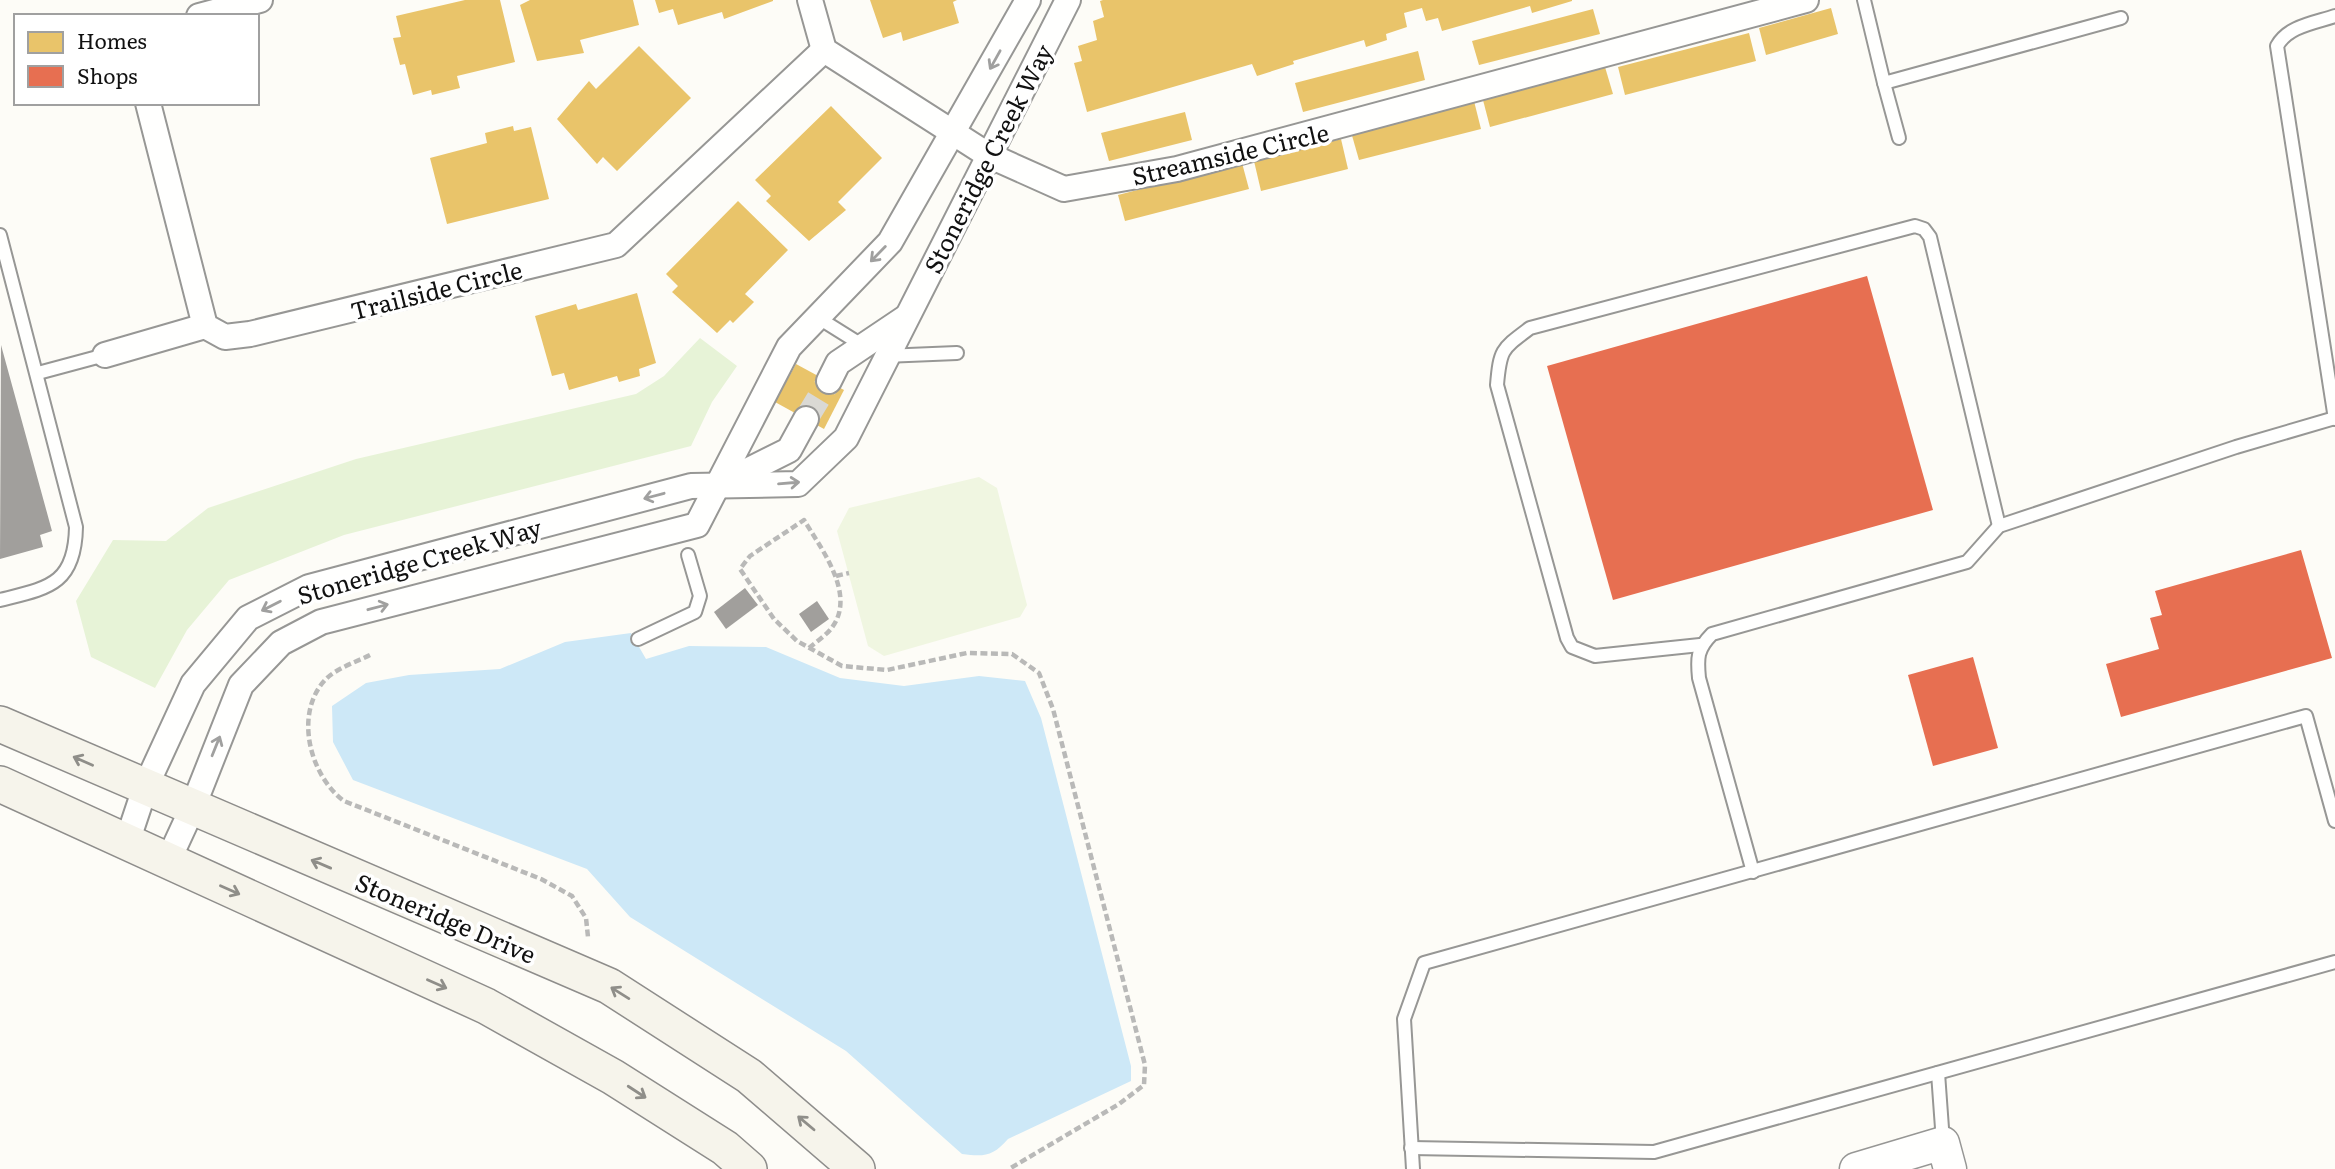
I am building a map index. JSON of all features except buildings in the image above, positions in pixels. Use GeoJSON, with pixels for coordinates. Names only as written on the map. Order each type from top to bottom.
{"type":"FeatureCollection","features":[{"type":"Feature","properties":{"kind":"main road","name":"Stoneridge Drive"},"geometry":{"type":"LineString","coordinates":[[0,724],[192,809],[609,986],[750,1076],[857,1169]]}},
{"type":"Feature","properties":{"kind":"main road"},"geometry":{"type":"LineString","coordinates":[[0,784],[486,1006],[613,1077],[725,1148],[750,1169]]}},
{"type":"Feature","properties":{"kind":"street"},"geometry":{"type":"LineString","coordinates":[[207,14],[260,0]]}},
{"type":"Feature","properties":{"kind":"street"},"geometry":{"type":"LineString","coordinates":[[810,0],[824,50]]}},
{"type":"Feature","properties":{"kind":"street","name":"Stoneridge Creek Way"},"geometry":{"type":"LineString","coordinates":[[168,861],[192,809],[241,685],[281,643],[321,622],[697,525],[721,484],[734,451],[789,347],[890,242],[955,133],[1028,0]]}},
{"type":"Feature","properties":{"kind":"street","name":"Stoneridge Creek Way"},"geometry":{"type":"LineString","coordinates":[[127,842],[145,788],[193,684],[247,618],[309,587],[691,486],[798,484],[845,441],[1068,0]]}},
{"type":"Feature","properties":{"kind":"street"},"geometry":{"type":"LineString","coordinates":[[1713,26],[1724,0]]}},
{"type":"Feature","properties":{"kind":"street","name":"Streamside Circle"},"geometry":{"type":"LineString","coordinates":[[824,50],[988,155],[1065,189],[1164,172],[1438,101],[1806,0]]}},
{"type":"Feature","properties":{"kind":"street","name":"Trailside Circle"},"geometry":{"type":"LineString","coordinates":[[205,327],[225,337],[250,334],[616,245],[824,50]]}},
{"type":"Feature","properties":{"kind":"street"},"geometry":{"type":"LineString","coordinates":[[105,355],[205,327],[149,105]]}},
{"type":"Feature","properties":{"kind":"street","name":"Stoneridge Creek Way"},"geometry":{"type":"LineString","coordinates":[[829,381],[838,363],[907,317]]}},
{"type":"Feature","properties":{"kind":"street","name":"Stoneridge Creek Way"},"geometry":{"type":"LineString","coordinates":[[721,484],[789,450],[806,419]]}},
{"type":"Feature","properties":{"kind":"street"},"geometry":{"type":"LineString","coordinates":[[1856,1169],[1946,1156]]}},
{"type":"Feature","properties":{"kind":"lane"},"geometry":{"type":"LineString","coordinates":[[1864,0],[1899,138]]}},
{"type":"Feature","properties":{"kind":"lane"},"geometry":{"type":"LineString","coordinates":[[1753,872],[1699,678],[1696,656],[1700,645],[1712,634],[1966,562],[1999,526],[2236,447],[2335,419],[2277,46],[2282,36],[2295,29],[2335,16]]}},
{"type":"Feature","properties":{"kind":"lane"},"geometry":{"type":"LineString","coordinates":[[1884,83],[2121,18]]}},
{"type":"Feature","properties":{"kind":"lane"},"geometry":{"type":"LineString","coordinates":[[1700,645],[1595,656],[1572,647],[1567,638],[1497,385],[1499,356],[1510,342],[1530,328],[1915,226],[1924,229],[1930,237],[1999,526]]}},
{"type":"Feature","properties":{"kind":"lane"},"geometry":{"type":"LineString","coordinates":[[0,235],[76,527],[76,546],[71,564],[61,578],[47,588],[0,600]]}},
{"type":"Feature","properties":{"kind":"lane"},"geometry":{"type":"LineString","coordinates":[[817,317],[887,358],[957,353]]}},
{"type":"Feature","properties":{"kind":"lane"},"geometry":{"type":"LineString","coordinates":[[38,373],[105,355]]}},
{"type":"Feature","properties":{"kind":"lane"},"geometry":{"type":"LineString","coordinates":[[638,639],[695,612],[700,596],[688,555]]}},
{"type":"Feature","properties":{"kind":"lane"},"geometry":{"type":"LineString","coordinates":[[1413,1169],[1404,1019],[1424,963],[2306,716],[2335,821]]}},
{"type":"Feature","properties":{"kind":"lane"},"geometry":{"type":"LineString","coordinates":[[1411,1148],[1654,1152],[2335,962]]}},
{"type":"Feature","properties":{"kind":"lane"},"geometry":{"type":"LineString","coordinates":[[1938,1073],[1946,1156]]}},
{"type":"Feature","properties":{"kind":"path"},"geometry":{"type":"LineString","coordinates":[[809,648],[833,627],[839,614],[836,576],[804,520],[750,556],[740,569],[774,619],[809,648],[842,666],[887,670],[967,653],[1012,654],[1039,673],[1053,709],[1144,1065],[1144,1085],[1119,1104],[1009,1169]]}},
{"type":"Feature","properties":{"kind":"path"},"geometry":{"type":"LineString","coordinates":[[836,576],[849,573]]}},
{"type":"Feature","properties":{"kind":"path"},"geometry":{"type":"LineString","coordinates":[[370,655],[326,679],[310,706],[308,736],[329,790],[344,801],[541,879],[572,896],[586,918],[588,937]]}},
{"type":"Feature","properties":{"kind":"green space"},"geometry":{"type":"Polygon","coordinates":[[[700,338],[737,366],[712,402],[691,446],[344,535],[229,580],[187,630],[155,688],[91,657],[76,601],[113,540],[166,541],[208,508],[356,459],[636,394],[664,376],[700,338]]]}},
{"type":"Feature","properties":{"kind":"green space"},"geometry":{"type":"Polygon","coordinates":[[[979,477],[997,488],[1027,605],[1020,617],[884,656],[868,646],[837,531],[849,508],[979,477]]]}},
{"type":"Feature","properties":{"kind":"water"},"geometry":{"type":"Polygon","coordinates":[[[631,633],[646,659],[689,646],[766,647],[840,678],[904,686],[979,676],[1025,681],[1041,718],[1131,1066],[1131,1081],[1008,1139],[993,1152],[983,1155],[962,1154],[846,1051],[630,917],[587,869],[353,780],[333,742],[332,706],[366,683],[409,675],[500,669],[565,642],[631,633]]]}},
{"type":"Feature","properties":{"kind":"tunnel"},"geometry":{"type":"LineString","coordinates":[[806,419],[829,381]]}}]}
